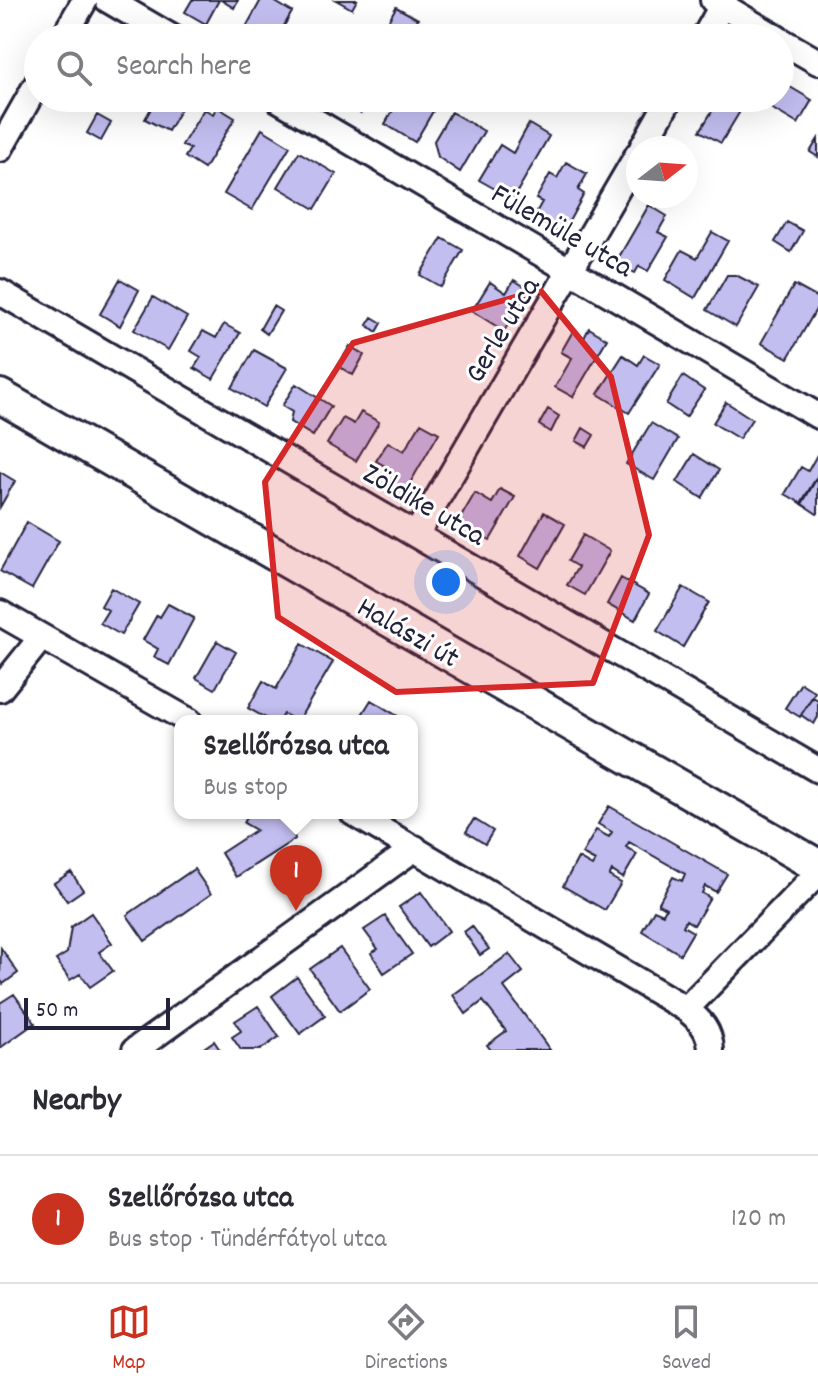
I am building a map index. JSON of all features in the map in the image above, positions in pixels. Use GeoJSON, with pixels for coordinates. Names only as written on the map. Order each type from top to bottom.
{"type":"FeatureCollection","features":[{"type":"Feature","properties":{"kind":"main road","name":"Halászi út"},"geometry":{"type":"LineString","coordinates":[[0,396],[818,866]]}},
{"type":"Feature","properties":{"kind":"street"},"geometry":{"type":"LineString","coordinates":[[71,24],[85,0]]}},
{"type":"Feature","properties":{"kind":"street"},"geometry":{"type":"LineString","coordinates":[[108,0],[149,24]]}},
{"type":"Feature","properties":{"kind":"street"},"geometry":{"type":"LineString","coordinates":[[710,24],[720,2],[755,24]]}},
{"type":"Feature","properties":{"kind":"street"},"geometry":{"type":"LineString","coordinates":[[794,48],[818,62]]}},
{"type":"Feature","properties":{"kind":"street"},"geometry":{"type":"LineString","coordinates":[[0,149],[24,107]]}},
{"type":"Feature","properties":{"kind":"street","name":"Fülemüle utca"},"geometry":{"type":"LineString","coordinates":[[300,112],[818,416]]}},
{"type":"Feature","properties":{"kind":"street"},"geometry":{"type":"LineString","coordinates":[[649,136],[662,112]]}},
{"type":"Feature","properties":{"kind":"street","name":"Gerle utca"},"geometry":{"type":"LineString","coordinates":[[416,535],[626,175]]}},
{"type":"Feature","properties":{"kind":"street","name":"Zöldike utca"},"geometry":{"type":"LineString","coordinates":[[0,292],[818,770]]}},
{"type":"Feature","properties":{"kind":"street"},"geometry":{"type":"LineString","coordinates":[[0,613],[178,715]]}},
{"type":"Feature","properties":{"kind":"street"},"geometry":{"type":"LineString","coordinates":[[0,689],[41,638]]}},
{"type":"Feature","properties":{"kind":"street"},"geometry":{"type":"LineString","coordinates":[[364,819],[686,1009],[702,1021],[711,1050]]}},
{"type":"Feature","properties":{"kind":"street"},"geometry":{"type":"LineString","coordinates":[[135,1050],[415,848]]}},
{"type":"Feature","properties":{"kind":"street"},"geometry":{"type":"LineString","coordinates":[[686,1009],[818,873]]}},
{"type":"Feature","properties":{"kind":"highlighted area"},"geometry":{"type":"Polygon","coordinates":[[[540,290],[611,377],[649,535],[593,683],[396,692],[278,617],[265,482],[353,343],[540,290]]]}},
{"type":"Feature","properties":{"kind":"building"},"geometry":{"type":"Polygon","coordinates":[[[192,0],[219,0],[206,24],[185,12],[192,0]]]}},
{"type":"Feature","properties":{"kind":"building"},"geometry":{"type":"Polygon","coordinates":[[[221,0],[238,0],[234,8],[221,0]]]}},
{"type":"Feature","properties":{"kind":"building"},"geometry":{"type":"Polygon","coordinates":[[[261,0],[272,0],[292,12],[285,24],[248,24],[261,0]]]}},
{"type":"Feature","properties":{"kind":"building"},"geometry":{"type":"Polygon","coordinates":[[[336,0],[357,0],[352,9],[336,0]]]}},
{"type":"Feature","properties":{"kind":"building"},"geometry":{"type":"Polygon","coordinates":[[[396,7],[418,19],[415,24],[387,24],[396,7]]]}},
{"type":"Feature","properties":{"kind":"building"},"geometry":{"type":"Polygon","coordinates":[[[794,89],[812,100],[798,124],[778,112],[794,112],[794,89]]]}},
{"type":"Feature","properties":{"kind":"building"},"geometry":{"type":"Polygon","coordinates":[[[149,112],[179,112],[168,131],[145,119],[149,112]]]}},
{"type":"Feature","properties":{"kind":"building"},"geometry":{"type":"Polygon","coordinates":[[[202,112],[225,112],[235,118],[204,169],[185,157],[190,149],[182,145],[202,112]]]}},
{"type":"Feature","properties":{"kind":"building"},"geometry":{"type":"Polygon","coordinates":[[[392,112],[432,112],[415,142],[385,124],[392,112]]]}},
{"type":"Feature","properties":{"kind":"building"},"geometry":{"type":"Polygon","coordinates":[[[451,112],[484,131],[460,172],[438,157],[434,141],[451,112]]]}},
{"type":"Feature","properties":{"kind":"building"},"geometry":{"type":"Polygon","coordinates":[[[712,112],[740,112],[721,143],[700,131],[712,112]]]}},
{"type":"Feature","properties":{"kind":"building"},"geometry":{"type":"Polygon","coordinates":[[[97,115],[111,123],[101,141],[87,133],[97,115]]]}},
{"type":"Feature","properties":{"kind":"building"},"geometry":{"type":"Polygon","coordinates":[[[529,124],[549,136],[513,199],[479,180],[500,145],[513,153],[529,124]]]}},
{"type":"Feature","properties":{"kind":"building"},"geometry":{"type":"Polygon","coordinates":[[[262,129],[290,146],[252,210],[224,194],[262,129]]]}},
{"type":"Feature","properties":{"kind":"building"},"geometry":{"type":"Polygon","coordinates":[[[818,139],[818,157],[810,152],[818,139]]]}},
{"type":"Feature","properties":{"kind":"building"},"geometry":{"type":"Polygon","coordinates":[[[299,152],[336,174],[315,209],[278,187],[299,152]]]}},
{"type":"Feature","properties":{"kind":"building"},"geometry":{"type":"Polygon","coordinates":[[[566,162],[587,174],[578,190],[584,194],[562,234],[533,218],[542,202],[536,199],[550,174],[557,178],[566,162]]]}},
{"type":"Feature","properties":{"kind":"building"},"geometry":{"type":"Polygon","coordinates":[[[647,208],[654,208],[667,216],[658,232],[668,237],[648,271],[639,266],[635,273],[616,262],[647,208]]]}},
{"type":"Feature","properties":{"kind":"building"},"geometry":{"type":"Polygon","coordinates":[[[787,222],[803,231],[791,252],[775,242],[787,222]]]}},
{"type":"Feature","properties":{"kind":"building"},"geometry":{"type":"Polygon","coordinates":[[[712,232],[728,241],[695,298],[665,280],[682,250],[697,258],[712,232]]]}},
{"type":"Feature","properties":{"kind":"building"},"geometry":{"type":"Polygon","coordinates":[[[442,238],[463,250],[441,287],[420,275],[442,238]]]}},
{"type":"Feature","properties":{"kind":"building"},"geometry":{"type":"Polygon","coordinates":[[[727,275],[736,275],[759,287],[736,327],[707,310],[727,275]]]}},
{"type":"Feature","properties":{"kind":"building"},"geometry":{"type":"Polygon","coordinates":[[[120,279],[139,290],[120,326],[100,314],[120,279]]]}},
{"type":"Feature","properties":{"kind":"building"},"geometry":{"type":"Polygon","coordinates":[[[514,280],[530,290],[504,331],[472,311],[490,282],[506,293],[514,280]]]}},
{"type":"Feature","properties":{"kind":"building"},"geometry":{"type":"Polygon","coordinates":[[[794,285],[818,298],[818,306],[788,358],[761,343],[794,285]]]}},
{"type":"Feature","properties":{"kind":"building"},"geometry":{"type":"Polygon","coordinates":[[[153,297],[187,317],[168,350],[134,330],[153,297]]]}},
{"type":"Feature","properties":{"kind":"building"},"geometry":{"type":"Polygon","coordinates":[[[273,306],[281,311],[267,334],[260,329],[273,306]]]}},
{"type":"Feature","properties":{"kind":"building"},"geometry":{"type":"Polygon","coordinates":[[[372,317],[382,323],[377,332],[367,325],[372,317]]]}},
{"type":"Feature","properties":{"kind":"building"},"geometry":{"type":"Polygon","coordinates":[[[224,324],[240,333],[213,379],[194,368],[201,357],[191,351],[203,331],[216,338],[224,324]]]}},
{"type":"Feature","properties":{"kind":"building"},"geometry":{"type":"Polygon","coordinates":[[[589,328],[607,339],[573,397],[555,387],[572,358],[561,352],[573,331],[584,338],[589,328]]]}},
{"type":"Feature","properties":{"kind":"building"},"geometry":{"type":"Polygon","coordinates":[[[350,346],[364,355],[353,375],[338,366],[350,346]]]}},
{"type":"Feature","properties":{"kind":"building"},"geometry":{"type":"Polygon","coordinates":[[[254,350],[287,368],[264,407],[232,388],[254,350]]]}},
{"type":"Feature","properties":{"kind":"building"},"geometry":{"type":"Polygon","coordinates":[[[623,355],[638,365],[644,355],[660,364],[629,413],[598,394],[623,355]]]}},
{"type":"Feature","properties":{"kind":"building"},"geometry":{"type":"Polygon","coordinates":[[[683,376],[704,390],[686,417],[666,404],[683,376]]]}},
{"type":"Feature","properties":{"kind":"building"},"geometry":{"type":"Polygon","coordinates":[[[296,384],[331,406],[313,436],[290,422],[292,412],[282,406],[296,384]]]}},
{"type":"Feature","properties":{"kind":"building"},"geometry":{"type":"Polygon","coordinates":[[[726,402],[752,419],[739,439],[713,423],[726,402]]]}},
{"type":"Feature","properties":{"kind":"building"},"geometry":{"type":"Polygon","coordinates":[[[548,409],[559,416],[551,432],[539,425],[548,409]]]}},
{"type":"Feature","properties":{"kind":"building"},"geometry":{"type":"Polygon","coordinates":[[[361,412],[379,422],[356,461],[327,444],[343,418],[354,424],[361,412]]]}},
{"type":"Feature","properties":{"kind":"building"},"geometry":{"type":"Polygon","coordinates":[[[421,423],[439,433],[406,490],[385,478],[390,469],[376,461],[388,442],[404,451],[421,423]]]}},
{"type":"Feature","properties":{"kind":"building"},"geometry":{"type":"Polygon","coordinates":[[[651,423],[678,439],[654,480],[626,464],[651,423]]]}},
{"type":"Feature","properties":{"kind":"building"},"geometry":{"type":"Polygon","coordinates":[[[583,428],[594,435],[587,447],[576,441],[583,428]]]}},
{"type":"Feature","properties":{"kind":"building"},"geometry":{"type":"Polygon","coordinates":[[[818,453],[818,475],[801,503],[785,494],[801,467],[808,471],[818,453]]]}},
{"type":"Feature","properties":{"kind":"building"},"geometry":{"type":"Polygon","coordinates":[[[694,454],[719,470],[702,498],[677,482],[694,454]]]}},
{"type":"Feature","properties":{"kind":"building"},"geometry":{"type":"Polygon","coordinates":[[[0,472],[15,481],[0,507],[0,472]]]}},
{"type":"Feature","properties":{"kind":"building"},"geometry":{"type":"Polygon","coordinates":[[[818,476],[818,513],[817,514],[802,504],[818,476]]]}},
{"type":"Feature","properties":{"kind":"building"},"geometry":{"type":"Polygon","coordinates":[[[500,489],[515,497],[490,540],[458,522],[475,493],[492,503],[500,489]]]}},
{"type":"Feature","properties":{"kind":"building"},"geometry":{"type":"Polygon","coordinates":[[[544,512],[565,524],[540,568],[520,556],[544,512]]]}},
{"type":"Feature","properties":{"kind":"building"},"geometry":{"type":"Polygon","coordinates":[[[27,522],[59,541],[32,589],[0,571],[27,522]]]}},
{"type":"Feature","properties":{"kind":"building"},"geometry":{"type":"Polygon","coordinates":[[[583,535],[610,551],[585,595],[567,585],[578,567],[568,561],[583,535]]]}},
{"type":"Feature","properties":{"kind":"building"},"geometry":{"type":"Polygon","coordinates":[[[621,578],[649,594],[635,620],[607,604],[621,578]]]}},
{"type":"Feature","properties":{"kind":"building"},"geometry":{"type":"Polygon","coordinates":[[[683,587],[709,602],[683,647],[657,631],[683,587]]]}},
{"type":"Feature","properties":{"kind":"building"},"geometry":{"type":"Polygon","coordinates":[[[111,588],[139,604],[121,635],[100,623],[108,610],[101,606],[111,588]]]}},
{"type":"Feature","properties":{"kind":"building"},"geometry":{"type":"Polygon","coordinates":[[[168,604],[194,618],[169,665],[154,657],[158,649],[143,640],[157,615],[160,617],[168,604]]]}},
{"type":"Feature","properties":{"kind":"building"},"geometry":{"type":"Polygon","coordinates":[[[217,641],[236,652],[215,689],[196,678],[217,641]]]}},
{"type":"Feature","properties":{"kind":"building"},"geometry":{"type":"Polygon","coordinates":[[[302,644],[333,662],[302,715],[260,715],[248,708],[263,681],[276,689],[302,644]]]}},
{"type":"Feature","properties":{"kind":"building"},"geometry":{"type":"Polygon","coordinates":[[[801,683],[815,692],[800,717],[785,708],[801,683]]]}},
{"type":"Feature","properties":{"kind":"building"},"geometry":{"type":"Polygon","coordinates":[[[813,697],[818,700],[818,717],[814,724],[801,715],[813,697]]]}},
{"type":"Feature","properties":{"kind":"building"},"geometry":{"type":"Polygon","coordinates":[[[371,700],[396,715],[362,715],[371,700]]]}},
{"type":"Feature","properties":{"kind":"building"},"geometry":{"type":"Polygon","coordinates":[[[609,806],[727,874],[716,892],[705,886],[702,893],[710,898],[694,925],[686,920],[683,926],[693,932],[680,954],[642,931],[654,910],[663,914],[666,908],[658,904],[673,877],[682,881],[685,874],[629,842],[626,847],[637,854],[623,878],[612,871],[609,876],[621,883],[605,910],[563,886],[578,858],[592,866],[595,861],[582,854],[596,830],[609,837],[612,832],[598,824],[609,806]]]}},
{"type":"Feature","properties":{"kind":"building"},"geometry":{"type":"Polygon","coordinates":[[[246,819],[290,819],[295,839],[236,877],[221,853],[256,830],[244,823],[246,819]]]}},
{"type":"Feature","properties":{"kind":"building"},"geometry":{"type":"Polygon","coordinates":[[[474,819],[493,831],[485,844],[466,832],[474,819]]]}},
{"type":"Feature","properties":{"kind":"building"},"geometry":{"type":"Polygon","coordinates":[[[194,869],[211,894],[145,941],[127,915],[194,869]]]}},
{"type":"Feature","properties":{"kind":"building"},"geometry":{"type":"Polygon","coordinates":[[[71,872],[83,890],[67,901],[54,883],[71,872]]]}},
{"type":"Feature","properties":{"kind":"building"},"geometry":{"type":"Polygon","coordinates":[[[421,892],[449,931],[428,947],[399,907],[421,892]]]}},
{"type":"Feature","properties":{"kind":"building"},"geometry":{"type":"Polygon","coordinates":[[[91,913],[112,943],[99,952],[113,971],[90,987],[80,974],[70,980],[56,960],[67,953],[71,927],[91,913]]]}},
{"type":"Feature","properties":{"kind":"building"},"geometry":{"type":"Polygon","coordinates":[[[385,916],[412,954],[384,973],[371,953],[378,949],[364,930],[385,916]]]}},
{"type":"Feature","properties":{"kind":"building"},"geometry":{"type":"Polygon","coordinates":[[[472,926],[489,949],[480,955],[464,932],[472,926]]]}},
{"type":"Feature","properties":{"kind":"building"},"geometry":{"type":"Polygon","coordinates":[[[1,948],[18,973],[3,984],[0,979],[1,948]]]}},
{"type":"Feature","properties":{"kind":"building"},"geometry":{"type":"Polygon","coordinates":[[[340,948],[370,989],[340,1011],[310,969],[340,948]]]}},
{"type":"Feature","properties":{"kind":"building"},"geometry":{"type":"Polygon","coordinates":[[[509,954],[523,972],[504,987],[550,1050],[491,1050],[487,1045],[506,1031],[483,1001],[466,1014],[453,995],[509,954]]]}},
{"type":"Feature","properties":{"kind":"building"},"geometry":{"type":"Polygon","coordinates":[[[297,977],[325,1016],[300,1034],[272,996],[297,977]]]}},
{"type":"Feature","properties":{"kind":"building"},"geometry":{"type":"Polygon","coordinates":[[[14,994],[35,1023],[0,1048],[0,1003],[14,994]]]}},
{"type":"Feature","properties":{"kind":"building"},"geometry":{"type":"Polygon","coordinates":[[[258,1006],[279,1037],[260,1050],[241,1050],[232,1037],[241,1031],[235,1021],[258,1006]]]}},
{"type":"Feature","properties":{"kind":"building"},"geometry":{"type":"Polygon","coordinates":[[[214,1041],[220,1050],[201,1050],[214,1041]]]}},
{"type":"Feature","properties":{"kind":"place","name":"Szellőrózsa utca"},"geometry":{"type":"Point","coordinates":[296,911]}}]}
